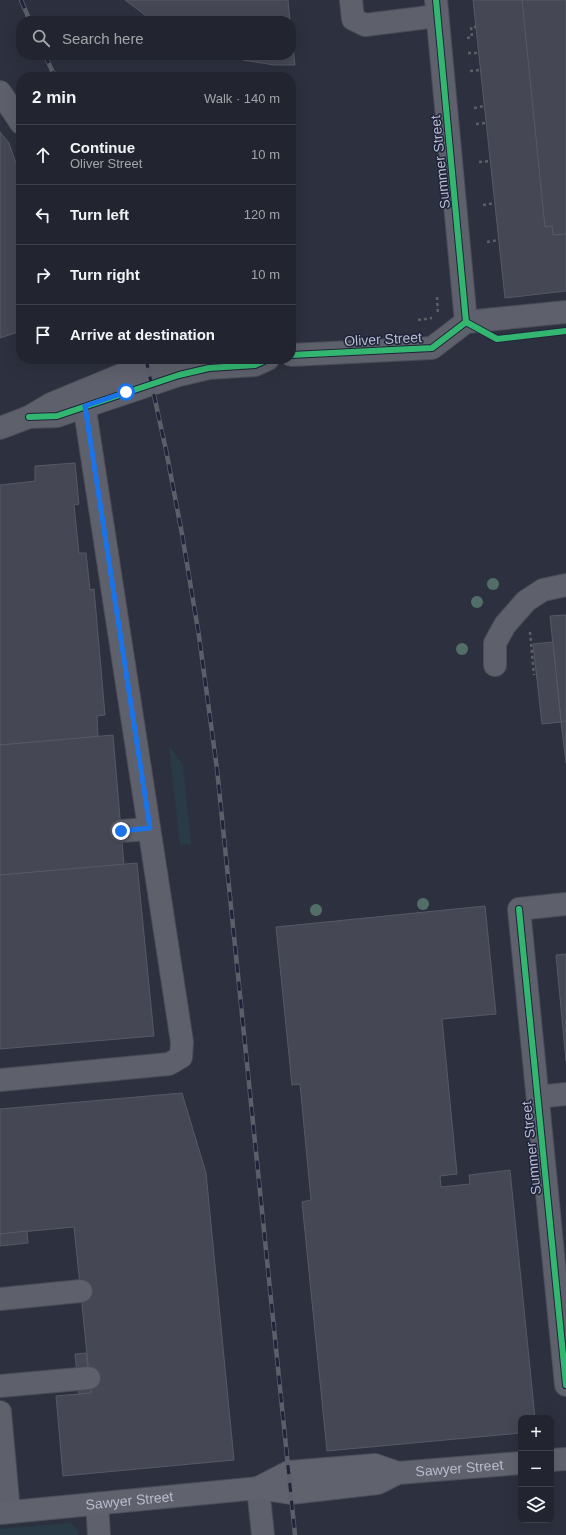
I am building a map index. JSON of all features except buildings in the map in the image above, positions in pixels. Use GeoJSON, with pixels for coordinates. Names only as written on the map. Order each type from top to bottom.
{"type":"FeatureCollection","features":[{"type":"Feature","properties":{"kind":"main road"},"geometry":{"type":"LineString","coordinates":[[554,1460],[566,1459]]}},
{"type":"Feature","properties":{"kind":"main road","name":"Sawyer Street"},"geometry":{"type":"LineString","coordinates":[[5,1513],[258,1488],[291,1493],[378,1483],[398,1473],[518,1462]]}},
{"type":"Feature","properties":{"kind":"street"},"geometry":{"type":"LineString","coordinates":[[351,0],[353,19],[364,25],[437,8]]}},
{"type":"Feature","properties":{"kind":"street","name":"Summer Street"},"geometry":{"type":"LineString","coordinates":[[437,8],[466,322]]}},
{"type":"Feature","properties":{"kind":"street"},"geometry":{"type":"LineString","coordinates":[[0,92],[16,116]]}},
{"type":"Feature","properties":{"kind":"street"},"geometry":{"type":"LineString","coordinates":[[466,322],[566,312]]}},
{"type":"Feature","properties":{"kind":"street","name":"Oliver Street"},"geometry":{"type":"LineString","coordinates":[[296,355],[432,348],[466,322]]}},
{"type":"Feature","properties":{"kind":"street"},"geometry":{"type":"LineString","coordinates":[[0,428],[29,418],[57,416],[121,375],[165,364]]}},
{"type":"Feature","properties":{"kind":"street"},"geometry":{"type":"LineString","coordinates":[[83,398],[209,368],[257,364]]}},
{"type":"Feature","properties":{"kind":"street"},"geometry":{"type":"LineString","coordinates":[[0,1080],[169,1064],[181,1057],[182,1042],[83,398]]}},
{"type":"Feature","properties":{"kind":"street"},"geometry":{"type":"LineString","coordinates":[[495,666],[495,643],[505,625],[526,601],[543,590],[566,585]]}},
{"type":"Feature","properties":{"kind":"street"},"geometry":{"type":"LineString","coordinates":[[121,831],[150,828]]}},
{"type":"Feature","properties":{"kind":"street","name":"Summer Street"},"geometry":{"type":"LineString","coordinates":[[566,904],[519,909],[566,1385]]}},
{"type":"Feature","properties":{"kind":"street"},"geometry":{"type":"LineString","coordinates":[[538,1097],[566,1094]]}},
{"type":"Feature","properties":{"kind":"street"},"geometry":{"type":"LineString","coordinates":[[0,1299],[81,1291]]}},
{"type":"Feature","properties":{"kind":"street"},"geometry":{"type":"LineString","coordinates":[[0,1386],[89,1378]]}},
{"type":"Feature","properties":{"kind":"street"},"geometry":{"type":"LineString","coordinates":[[0,1412],[5,1513]]}},
{"type":"Feature","properties":{"kind":"street"},"geometry":{"type":"LineString","coordinates":[[258,1488],[263,1535]]}},
{"type":"Feature","properties":{"kind":"street"},"geometry":{"type":"LineString","coordinates":[[97,1504],[98,1535]]}},
{"type":"Feature","properties":{"kind":"path"},"geometry":{"type":"LineString","coordinates":[[467,38],[472,37],[471,27],[476,27]]}},
{"type":"Feature","properties":{"kind":"path"},"geometry":{"type":"LineString","coordinates":[[468,54],[478,53]]}},
{"type":"Feature","properties":{"kind":"path"},"geometry":{"type":"LineString","coordinates":[[470,71],[480,70]]}},
{"type":"Feature","properties":{"kind":"path"},"geometry":{"type":"LineString","coordinates":[[474,108],[484,106]]}},
{"type":"Feature","properties":{"kind":"path"},"geometry":{"type":"LineString","coordinates":[[476,124],[486,123]]}},
{"type":"Feature","properties":{"kind":"path"},"geometry":{"type":"LineString","coordinates":[[479,162],[491,161]]}},
{"type":"Feature","properties":{"kind":"path"},"geometry":{"type":"LineString","coordinates":[[483,205],[495,203]]}},
{"type":"Feature","properties":{"kind":"path"},"geometry":{"type":"LineString","coordinates":[[487,242],[499,240]]}},
{"type":"Feature","properties":{"kind":"path"},"geometry":{"type":"LineString","coordinates":[[418,320],[438,317],[437,298]]}},
{"type":"Feature","properties":{"kind":"path"},"geometry":{"type":"LineString","coordinates":[[526,601],[534,675]]}},
{"type":"Feature","properties":{"kind":"shaded area"},"geometry":{"type":"Polygon","coordinates":[[[169,746],[183,765],[191,844],[180,845],[169,746]]]}},
{"type":"Feature","properties":{"kind":"shaded area"},"geometry":{"type":"Polygon","coordinates":[[[71,1523],[79,1532],[78,1535],[0,1535],[0,1529],[71,1523]]]}},
{"type":"Feature","properties":{"kind":"railway"},"geometry":{"type":"LineString","coordinates":[[21,0],[28,16]]}},
{"type":"Feature","properties":{"kind":"railway"},"geometry":{"type":"LineString","coordinates":[[47,60],[53,72]]}},
{"type":"Feature","properties":{"kind":"railway"},"geometry":{"type":"LineString","coordinates":[[147,364],[166,450],[182,534],[199,636],[217,769],[295,1535]]}},
{"type":"Feature","properties":{"kind":"cycle path"},"geometry":{"type":"LineString","coordinates":[[436,0],[466,322]]}},
{"type":"Feature","properties":{"kind":"cycle path"},"geometry":{"type":"LineString","coordinates":[[466,322],[497,339],[566,331]]}},
{"type":"Feature","properties":{"kind":"cycle path"},"geometry":{"type":"LineString","coordinates":[[296,355],[432,348],[466,322]]}},
{"type":"Feature","properties":{"kind":"cycle path"},"geometry":{"type":"LineString","coordinates":[[29,417],[57,416],[179,375],[209,368],[257,364]]}},
{"type":"Feature","properties":{"kind":"cycle path"},"geometry":{"type":"LineString","coordinates":[[519,909],[566,1385]]}},
{"type":"Feature","properties":{"kind":"route"},"geometry":{"type":"LineString","coordinates":[[121,831],[150,828],[85,406],[126,392]]}}]}
